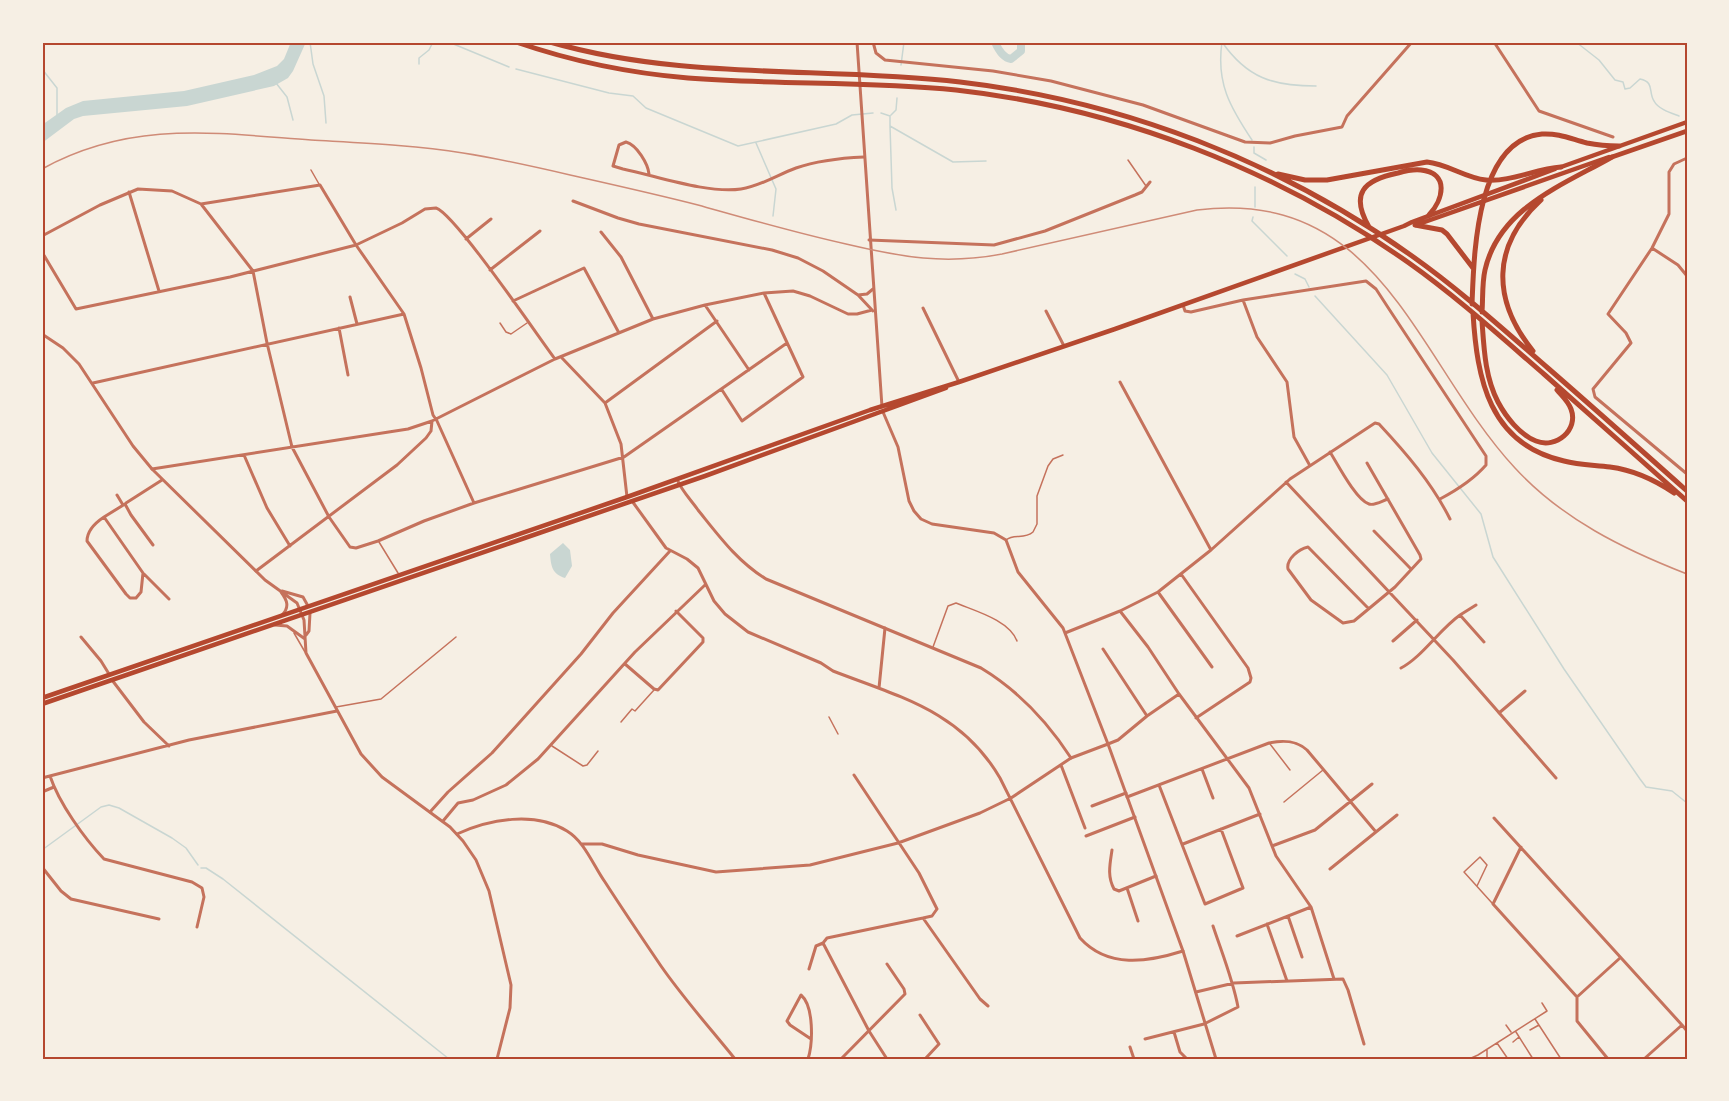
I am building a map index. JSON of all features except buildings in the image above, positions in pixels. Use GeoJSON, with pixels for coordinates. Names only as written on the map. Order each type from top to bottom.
{"type":"FeatureCollection","features":[{"type":"Feature","properties":{"kind":"highway"},"geometry":{"type":"LineString","coordinates":[[516,42],[593,64],[677,77],[909,86],[991,95],[1082,113],[1144,130],[1239,167],[1336,216],[1400,257],[1445,291],[1542,373],[1687,501]]}},
{"type":"Feature","properties":{"kind":"highway"},"geometry":{"type":"LineString","coordinates":[[550,42],[607,56],[676,66],[914,77],[1015,89],[1103,109],[1154,124],[1222,150],[1330,204],[1370,228],[1444,280],[1687,491]]}},
{"type":"Feature","properties":{"kind":"highway"},"geometry":{"type":"LineString","coordinates":[[1619,146],[1590,144],[1562,135],[1537,135],[1514,145],[1499,161],[1491,177],[1482,214],[1473,269],[1474,330],[1478,365],[1488,399],[1508,429],[1523,442],[1539,452],[1564,462],[1618,468],[1635,473],[1654,481],[1687,501]]}},
{"type":"Feature","properties":{"kind":"highway"},"geometry":{"type":"LineString","coordinates":[[1542,373],[1567,402],[1572,418],[1565,435],[1548,443],[1526,436],[1503,409],[1491,384],[1484,344],[1483,289],[1487,262],[1499,236],[1523,208],[1612,157]]}},
{"type":"Feature","properties":{"kind":"highway"},"geometry":{"type":"LineString","coordinates":[[1268,171],[1300,180],[1315,181],[1427,162],[1443,165],[1474,178],[1494,180],[1561,167]]}},
{"type":"Feature","properties":{"kind":"highway"},"geometry":{"type":"LineString","coordinates":[[1370,228],[1360,206],[1362,193],[1371,181],[1390,174],[1420,170],[1436,178],[1441,186],[1441,196],[1429,215]]}},
{"type":"Feature","properties":{"kind":"highway"},"geometry":{"type":"LineString","coordinates":[[1543,364],[1523,339],[1511,318],[1503,291],[1503,271],[1506,251],[1517,228],[1529,211],[1545,195]]}},
{"type":"Feature","properties":{"kind":"highway"},"geometry":{"type":"LineString","coordinates":[[1415,225],[1442,230],[1473,269]]}},
{"type":"Feature","properties":{"kind":"main road"},"geometry":{"type":"LineString","coordinates":[[42,698],[310,613],[1404,226],[1687,122]]}},
{"type":"Feature","properties":{"kind":"main road"},"geometry":{"type":"LineString","coordinates":[[1404,226],[1415,225],[1588,163],[1687,131]]}},
{"type":"Feature","properties":{"kind":"main road"},"geometry":{"type":"LineString","coordinates":[[42,704],[308,606],[629,499]]}},
{"type":"Feature","properties":{"kind":"street"},"geometry":{"type":"LineString","coordinates":[[857,42],[873,311],[882,409],[898,447],[909,501],[917,515],[932,524],[994,533],[1006,540],[1018,572],[1057,618],[1108,744],[1184,951],[1216,1059]]}},
{"type":"Feature","properties":{"kind":"street"},"geometry":{"type":"LineString","coordinates":[[873,42],[874,50],[880,58],[993,70],[1051,81],[1143,105],[1245,142],[1261,144],[1342,127],[1347,116],[1412,42]]}},
{"type":"Feature","properties":{"kind":"street"},"geometry":{"type":"LineString","coordinates":[[1494,42],[1539,111],[1613,137]]}},
{"type":"Feature","properties":{"kind":"street"},"geometry":{"type":"LineString","coordinates":[[649,174],[642,158],[630,143],[621,143],[613,166],[705,188],[724,190],[742,189],[816,161],[864,157]]}},
{"type":"Feature","properties":{"kind":"street"},"geometry":{"type":"LineString","coordinates":[[1687,158],[1674,164],[1669,172],[1669,214],[1652,248],[1608,314],[1626,333],[1631,343],[1593,389],[1595,397],[1687,474]]}},
{"type":"Feature","properties":{"kind":"street"},"geometry":{"type":"LineString","coordinates":[[869,240],[994,245],[1078,219],[1136,195],[1150,182]]}},
{"type":"Feature","properties":{"kind":"street"},"geometry":{"type":"LineString","coordinates":[[42,236],[100,205],[138,189],[164,190],[201,204],[320,185],[356,245],[404,314],[434,420],[474,503]]}},
{"type":"Feature","properties":{"kind":"street"},"geometry":{"type":"LineString","coordinates":[[129,192],[159,291]]}},
{"type":"Feature","properties":{"kind":"street"},"geometry":{"type":"LineString","coordinates":[[573,201],[639,224],[791,255],[823,271],[858,295],[873,311]]}},
{"type":"Feature","properties":{"kind":"street"},"geometry":{"type":"LineString","coordinates":[[201,204],[253,271],[267,343],[292,447],[329,517],[350,547],[356,548],[378,541],[474,503],[624,457],[787,342]]}},
{"type":"Feature","properties":{"kind":"street"},"geometry":{"type":"LineString","coordinates":[[42,252],[76,309],[253,271],[356,245],[432,208],[443,210],[555,359]]}},
{"type":"Feature","properties":{"kind":"street"},"geometry":{"type":"LineString","coordinates":[[466,239],[491,219]]}},
{"type":"Feature","properties":{"kind":"street"},"geometry":{"type":"LineString","coordinates":[[490,270],[540,231]]}},
{"type":"Feature","properties":{"kind":"street"},"geometry":{"type":"LineString","coordinates":[[601,232],[621,257],[653,319]]}},
{"type":"Feature","properties":{"kind":"street"},"geometry":{"type":"LineString","coordinates":[[1652,248],[1678,265],[1687,276]]}},
{"type":"Feature","properties":{"kind":"street"},"geometry":{"type":"LineString","coordinates":[[513,301],[584,268],[619,333]]}},
{"type":"Feature","properties":{"kind":"street"},"geometry":{"type":"LineString","coordinates":[[1182,305],[1185,310],[1191,312],[1244,300],[1366,281],[1376,289],[1483,450],[1487,461],[1482,470],[1462,487],[1440,499]]}},
{"type":"Feature","properties":{"kind":"street"},"geometry":{"type":"LineString","coordinates":[[858,295],[867,294],[873,289]]}},
{"type":"Feature","properties":{"kind":"street"},"geometry":{"type":"LineString","coordinates":[[152,469],[408,429],[434,420],[555,359],[653,319],[705,305],[764,293],[793,291],[810,296],[848,314],[873,311]]}},
{"type":"Feature","properties":{"kind":"street"},"geometry":{"type":"LineString","coordinates":[[721,390],[742,421],[803,377],[764,293]]}},
{"type":"Feature","properties":{"kind":"street"},"geometry":{"type":"LineString","coordinates":[[350,297],[357,325]]}},
{"type":"Feature","properties":{"kind":"street"},"geometry":{"type":"LineString","coordinates":[[1244,300],[1257,338],[1287,382],[1294,437],[1310,465]]}},
{"type":"Feature","properties":{"kind":"street"},"geometry":{"type":"LineString","coordinates":[[705,305],[748,370]]}},
{"type":"Feature","properties":{"kind":"street"},"geometry":{"type":"LineString","coordinates":[[923,308],[959,382]]}},
{"type":"Feature","properties":{"kind":"street"},"geometry":{"type":"LineString","coordinates":[[1047,311],[1064,346]]}},
{"type":"Feature","properties":{"kind":"street"},"geometry":{"type":"LineString","coordinates":[[93,383],[404,314]]}},
{"type":"Feature","properties":{"kind":"street"},"geometry":{"type":"LineString","coordinates":[[605,403],[717,321]]}},
{"type":"Feature","properties":{"kind":"street"},"geometry":{"type":"LineString","coordinates":[[339,328],[348,375]]}},
{"type":"Feature","properties":{"kind":"street"},"geometry":{"type":"LineString","coordinates":[[42,335],[69,353],[93,383],[133,446],[162,480],[269,584],[292,598],[303,615],[306,653],[361,754],[374,770],[443,821],[457,834],[476,860],[487,884],[511,985],[510,1008],[497,1059]]}},
{"type":"Feature","properties":{"kind":"street"},"geometry":{"type":"LineString","coordinates":[[561,358],[605,403],[621,444],[629,499],[670,551],[693,562],[702,574],[719,608],[748,632],[821,663],[833,671],[932,711],[960,729],[987,758],[1011,798],[1082,940],[1106,956],[1123,961],[1147,960],[1184,951]]}},
{"type":"Feature","properties":{"kind":"street"},"geometry":{"type":"LineString","coordinates":[[1120,382],[1211,550]]}},
{"type":"Feature","properties":{"kind":"street"},"geometry":{"type":"LineString","coordinates":[[256,571],[397,465],[426,438],[434,420]]}},
{"type":"Feature","properties":{"kind":"street"},"geometry":{"type":"LineString","coordinates":[[1065,633],[1120,611],[1158,592],[1211,550],[1286,482],[1376,423],[1413,460],[1440,499],[1449,519]]}},
{"type":"Feature","properties":{"kind":"street"},"geometry":{"type":"LineString","coordinates":[[1330,452],[1352,486],[1365,501],[1373,504],[1388,499]]}},
{"type":"Feature","properties":{"kind":"street"},"geometry":{"type":"LineString","coordinates":[[244,455],[267,508],[290,546]]}},
{"type":"Feature","properties":{"kind":"street"},"geometry":{"type":"LineString","coordinates":[[1367,463],[1421,559],[1390,591],[1349,623],[1343,623],[1311,600],[1288,569],[1288,561],[1302,548],[1308,547],[1368,608]]}},
{"type":"Feature","properties":{"kind":"street"},"geometry":{"type":"LineString","coordinates":[[143,573],[143,584],[139,596],[129,597],[87,541],[87,537],[92,528],[104,517],[162,480]]}},
{"type":"Feature","properties":{"kind":"street"},"geometry":{"type":"LineString","coordinates":[[678,482],[727,547],[750,569],[783,587],[981,668],[1006,684],[1038,714],[1071,758]]}},
{"type":"Feature","properties":{"kind":"street"},"geometry":{"type":"LineString","coordinates":[[1286,482],[1417,620],[1556,778]]}},
{"type":"Feature","properties":{"kind":"street"},"geometry":{"type":"LineString","coordinates":[[117,495],[153,545]]}},
{"type":"Feature","properties":{"kind":"street"},"geometry":{"type":"LineString","coordinates":[[104,517],[143,573],[169,599]]}},
{"type":"Feature","properties":{"kind":"street"},"geometry":{"type":"LineString","coordinates":[[1374,531],[1411,569]]}},
{"type":"Feature","properties":{"kind":"street"},"geometry":{"type":"LineString","coordinates":[[430,812],[448,792],[492,753],[670,551]]}},
{"type":"Feature","properties":{"kind":"street"},"geometry":{"type":"LineString","coordinates":[[1181,574],[1248,668],[1251,678],[1250,682],[1196,718]]}},
{"type":"Feature","properties":{"kind":"street"},"geometry":{"type":"LineString","coordinates":[[443,821],[458,803],[473,800],[506,785],[538,759],[624,663],[705,584]]}},
{"type":"Feature","properties":{"kind":"street"},"geometry":{"type":"LineString","coordinates":[[280,590],[303,597],[308,606],[309,631],[305,637]]}},
{"type":"Feature","properties":{"kind":"street"},"geometry":{"type":"LineString","coordinates":[[280,590],[286,599],[287,608],[281,616]]}},
{"type":"Feature","properties":{"kind":"street"},"geometry":{"type":"LineString","coordinates":[[1158,592],[1212,668]]}},
{"type":"Feature","properties":{"kind":"street"},"geometry":{"type":"LineString","coordinates":[[1401,668],[1460,615],[1476,605]]}},
{"type":"Feature","properties":{"kind":"street"},"geometry":{"type":"LineString","coordinates":[[624,663],[658,690],[703,642],[703,638],[676,611]]}},
{"type":"Feature","properties":{"kind":"street"},"geometry":{"type":"LineString","coordinates":[[1120,611],[1249,788],[1278,861],[1299,887],[1311,907],[1334,980]]}},
{"type":"Feature","properties":{"kind":"street"},"geometry":{"type":"LineString","coordinates":[[1460,615],[1484,642]]}},
{"type":"Feature","properties":{"kind":"street"},"geometry":{"type":"LineString","coordinates":[[1393,641],[1417,620]]}},
{"type":"Feature","properties":{"kind":"street"},"geometry":{"type":"LineString","coordinates":[[275,625],[287,626],[305,637]]}},
{"type":"Feature","properties":{"kind":"street"},"geometry":{"type":"LineString","coordinates":[[879,688],[885,628]]}},
{"type":"Feature","properties":{"kind":"street"},"geometry":{"type":"LineString","coordinates":[[81,637],[144,722],[169,746]]}},
{"type":"Feature","properties":{"kind":"street"},"geometry":{"type":"LineString","coordinates":[[1103,649],[1146,716]]}},
{"type":"Feature","properties":{"kind":"street"},"geometry":{"type":"LineString","coordinates":[[1499,713],[1525,691]]}},
{"type":"Feature","properties":{"kind":"street"},"geometry":{"type":"LineString","coordinates":[[581,844],[602,844],[638,855],[716,872],[726,872],[810,865],[898,843],[980,813],[1011,798],[1071,758],[1118,740],[1146,716],[1179,694]]}},
{"type":"Feature","properties":{"kind":"street"},"geometry":{"type":"LineString","coordinates":[[42,778],[231,730],[336,709]]}},
{"type":"Feature","properties":{"kind":"street"},"geometry":{"type":"LineString","coordinates":[[1092,806],[1160,785],[1269,743],[1280,741],[1297,743],[1308,750],[1376,832]]}},
{"type":"Feature","properties":{"kind":"street"},"geometry":{"type":"LineString","coordinates":[[1061,765],[1085,828]]}},
{"type":"Feature","properties":{"kind":"street"},"geometry":{"type":"LineString","coordinates":[[1202,769],[1213,798]]}},
{"type":"Feature","properties":{"kind":"street"},"geometry":{"type":"LineString","coordinates":[[809,969],[816,946],[828,937],[923,918],[935,913],[936,906],[919,873],[854,775]]}},
{"type":"Feature","properties":{"kind":"street"},"geometry":{"type":"LineString","coordinates":[[50,776],[54,787],[77,824],[104,859],[192,882],[202,888],[204,897],[197,927]]}},
{"type":"Feature","properties":{"kind":"street"},"geometry":{"type":"LineString","coordinates":[[1272,846],[1316,830],[1372,784]]}},
{"type":"Feature","properties":{"kind":"street"},"geometry":{"type":"LineString","coordinates":[[1160,785],[1205,904],[1243,888],[1221,829]]}},
{"type":"Feature","properties":{"kind":"street"},"geometry":{"type":"LineString","coordinates":[[42,792],[54,787]]}},
{"type":"Feature","properties":{"kind":"street"},"geometry":{"type":"LineString","coordinates":[[1183,844],[1260,814]]}},
{"type":"Feature","properties":{"kind":"street"},"geometry":{"type":"LineString","coordinates":[[1330,868],[1397,815]]}},
{"type":"Feature","properties":{"kind":"street"},"geometry":{"type":"LineString","coordinates":[[1086,836],[1135,817]]}},
{"type":"Feature","properties":{"kind":"street"},"geometry":{"type":"LineString","coordinates":[[457,834],[490,824],[525,818],[561,827],[573,835],[671,980],[735,1059]]}},
{"type":"Feature","properties":{"kind":"street"},"geometry":{"type":"LineString","coordinates":[[1494,818],[1687,1031]]}},
{"type":"Feature","properties":{"kind":"street"},"geometry":{"type":"LineString","coordinates":[[1521,847],[1493,904],[1577,997],[1577,1021],[1608,1059]]}},
{"type":"Feature","properties":{"kind":"street"},"geometry":{"type":"LineString","coordinates":[[1112,850],[1109,873],[1110,883],[1114,890],[1119,891],[1156,876]]}},
{"type":"Feature","properties":{"kind":"street"},"geometry":{"type":"LineString","coordinates":[[42,867],[67,897],[159,919]]}},
{"type":"Feature","properties":{"kind":"street"},"geometry":{"type":"LineString","coordinates":[[1127,888],[1138,921]]}},
{"type":"Feature","properties":{"kind":"street"},"geometry":{"type":"LineString","coordinates":[[1237,936],[1311,907]]}},
{"type":"Feature","properties":{"kind":"street"},"geometry":{"type":"LineString","coordinates":[[1288,916],[1302,957]]}},
{"type":"Feature","properties":{"kind":"street"},"geometry":{"type":"LineString","coordinates":[[923,918],[988,1006]]}},
{"type":"Feature","properties":{"kind":"street"},"geometry":{"type":"LineString","coordinates":[[1266,924],[1287,981]]}},
{"type":"Feature","properties":{"kind":"street"},"geometry":{"type":"LineString","coordinates":[[1145,1039],[1204,1024],[1238,1007],[1234,983],[1225,965],[1213,926]]}},
{"type":"Feature","properties":{"kind":"street"},"geometry":{"type":"LineString","coordinates":[[823,943],[887,1059]]}},
{"type":"Feature","properties":{"kind":"street"},"geometry":{"type":"LineString","coordinates":[[1577,997],[1620,957]]}},
{"type":"Feature","properties":{"kind":"street"},"geometry":{"type":"LineString","coordinates":[[841,1059],[904,994],[904,988],[887,964]]}},
{"type":"Feature","properties":{"kind":"street"},"geometry":{"type":"LineString","coordinates":[[1196,992],[1234,983],[1344,981],[1364,1044]]}},
{"type":"Feature","properties":{"kind":"street"},"geometry":{"type":"LineString","coordinates":[[808,1059],[811,1039],[810,1011],[805,998],[801,995],[787,1021],[811,1039]]}},
{"type":"Feature","properties":{"kind":"street"},"geometry":{"type":"LineString","coordinates":[[920,1015],[939,1044],[925,1059]]}},
{"type":"Feature","properties":{"kind":"street"},"geometry":{"type":"LineString","coordinates":[[1644,1059],[1682,1025]]}},
{"type":"Feature","properties":{"kind":"street"},"geometry":{"type":"LineString","coordinates":[[1174,1032],[1180,1052],[1187,1059]]}},
{"type":"Feature","properties":{"kind":"street"},"geometry":{"type":"LineString","coordinates":[[1130,1047],[1134,1059]]}},
{"type":"Feature","properties":{"kind":"lane"},"geometry":{"type":"LineString","coordinates":[[1128,160],[1146,187]]}},
{"type":"Feature","properties":{"kind":"lane"},"geometry":{"type":"LineString","coordinates":[[311,170],[320,185]]}},
{"type":"Feature","properties":{"kind":"lane"},"geometry":{"type":"LineString","coordinates":[[500,324],[506,332],[511,334],[528,322]]}},
{"type":"Feature","properties":{"kind":"lane"},"geometry":{"type":"LineString","coordinates":[[1006,540],[1010,536],[1025,537],[1034,532],[1037,496],[1047,466],[1053,459],[1063,455]]}},
{"type":"Feature","properties":{"kind":"lane"},"geometry":{"type":"LineString","coordinates":[[378,541],[399,576]]}},
{"type":"Feature","properties":{"kind":"lane"},"geometry":{"type":"LineString","coordinates":[[933,647],[951,603],[956,603],[995,620],[1015,634],[1017,641]]}},
{"type":"Feature","properties":{"kind":"lane"},"geometry":{"type":"LineString","coordinates":[[292,629],[306,653]]}},
{"type":"Feature","properties":{"kind":"lane"},"geometry":{"type":"LineString","coordinates":[[336,709],[381,699],[456,637]]}},
{"type":"Feature","properties":{"kind":"lane"},"geometry":{"type":"LineString","coordinates":[[621,722],[654,689]]}},
{"type":"Feature","properties":{"kind":"lane"},"geometry":{"type":"LineString","coordinates":[[829,717],[838,734]]}},
{"type":"Feature","properties":{"kind":"lane"},"geometry":{"type":"LineString","coordinates":[[1269,743],[1290,770]]}},
{"type":"Feature","properties":{"kind":"lane"},"geometry":{"type":"LineString","coordinates":[[551,746],[583,766],[587,765],[598,751]]}},
{"type":"Feature","properties":{"kind":"lane"},"geometry":{"type":"LineString","coordinates":[[1284,802],[1324,770]]}},
{"type":"Feature","properties":{"kind":"lane"},"geometry":{"type":"LineString","coordinates":[[1477,886],[1487,865],[1480,857],[1464,872],[1493,904]]}},
{"type":"Feature","properties":{"kind":"lane"},"geometry":{"type":"LineString","coordinates":[[1445,1059],[1474,1058],[1547,1011],[1542,1003]]}},
{"type":"Feature","properties":{"kind":"lane"},"geometry":{"type":"LineString","coordinates":[[1535,1018],[1561,1059]]}},
{"type":"Feature","properties":{"kind":"lane"},"geometry":{"type":"LineString","coordinates":[[1530,1030],[1539,1025]]}},
{"type":"Feature","properties":{"kind":"lane"},"geometry":{"type":"LineString","coordinates":[[1506,1026],[1511,1034]]}},
{"type":"Feature","properties":{"kind":"lane"},"geometry":{"type":"LineString","coordinates":[[1516,1031],[1533,1059]]}},
{"type":"Feature","properties":{"kind":"lane"},"geometry":{"type":"LineString","coordinates":[[1513,1042],[1520,1037]]}},
{"type":"Feature","properties":{"kind":"lane"},"geometry":{"type":"LineString","coordinates":[[1497,1043],[1508,1059]]}},
{"type":"Feature","properties":{"kind":"lane"},"geometry":{"type":"LineString","coordinates":[[1487,1049],[1487,1059]]}},
{"type":"Feature","properties":{"kind":"shaded area"},"geometry":{"type":"Polygon","coordinates":[[[291,42],[306,42],[288,78],[274,86],[187,106],[83,116],[74,119],[42,143],[42,125],[66,108],[83,101],[184,91],[254,75],[277,66],[284,59],[291,42]]]}},
{"type":"Feature","properties":{"kind":"shaded area"},"geometry":{"type":"Polygon","coordinates":[[[563,543],[570,550],[572,566],[565,578],[553,569],[550,554],[563,543]]]}},
{"type":"Feature","properties":{"kind":"waterway"},"geometry":{"type":"LineString","coordinates":[[310,42],[313,64],[324,96],[326,123]]}},
{"type":"Feature","properties":{"kind":"waterway"},"geometry":{"type":"LineString","coordinates":[[419,64],[419,58],[429,50],[433,42]]}},
{"type":"Feature","properties":{"kind":"waterway"},"geometry":{"type":"LineString","coordinates":[[901,65],[904,42]]}},
{"type":"Feature","properties":{"kind":"waterway"},"geometry":{"type":"LineString","coordinates":[[995,42],[1003,55],[1011,59],[1021,51],[1021,42]]}},
{"type":"Feature","properties":{"kind":"waterway"},"geometry":{"type":"LineString","coordinates":[[1222,42],[1241,64],[1262,78],[1287,84],[1316,86]]}},
{"type":"Feature","properties":{"kind":"waterway"},"geometry":{"type":"LineString","coordinates":[[1222,42],[1221,70],[1226,94],[1252,140]]}},
{"type":"Feature","properties":{"kind":"waterway"},"geometry":{"type":"LineString","coordinates":[[1576,42],[1599,60],[1615,80],[1623,82],[1625,89],[1630,88],[1640,79],[1645,80],[1648,82],[1656,104],[1679,116]]}},
{"type":"Feature","properties":{"kind":"waterway"},"geometry":{"type":"LineString","coordinates":[[451,43],[509,67]]}},
{"type":"Feature","properties":{"kind":"waterway"},"geometry":{"type":"LineString","coordinates":[[42,69],[57,88],[57,116]]}},
{"type":"Feature","properties":{"kind":"waterway"},"geometry":{"type":"LineString","coordinates":[[516,69],[609,93],[633,96],[646,108],[738,146],[836,124],[852,115],[873,113]]}},
{"type":"Feature","properties":{"kind":"waterway"},"geometry":{"type":"LineString","coordinates":[[276,83],[287,97],[293,120]]}},
{"type":"Feature","properties":{"kind":"waterway"},"geometry":{"type":"LineString","coordinates":[[891,115],[896,110],[897,98]]}},
{"type":"Feature","properties":{"kind":"waterway"},"geometry":{"type":"LineString","coordinates":[[881,113],[890,116],[890,126],[953,162],[986,161]]}},
{"type":"Feature","properties":{"kind":"waterway"},"geometry":{"type":"LineString","coordinates":[[890,126],[892,188],[896,210]]}},
{"type":"Feature","properties":{"kind":"waterway"},"geometry":{"type":"LineString","coordinates":[[756,143],[776,189],[773,216]]}},
{"type":"Feature","properties":{"kind":"waterway"},"geometry":{"type":"LineString","coordinates":[[1254,147],[1254,153],[1266,160]]}},
{"type":"Feature","properties":{"kind":"waterway"},"geometry":{"type":"LineString","coordinates":[[1255,187],[1255,207]]}},
{"type":"Feature","properties":{"kind":"waterway"},"geometry":{"type":"LineString","coordinates":[[1253,217],[1252,221],[1287,256]]}},
{"type":"Feature","properties":{"kind":"waterway"},"geometry":{"type":"LineString","coordinates":[[1295,274],[1305,279],[1309,287]]}},
{"type":"Feature","properties":{"kind":"waterway"},"geometry":{"type":"LineString","coordinates":[[1315,296],[1387,375],[1432,453],[1481,514],[1493,557],[1564,669],[1640,779],[1646,787],[1672,791],[1687,803]]}},
{"type":"Feature","properties":{"kind":"waterway"},"geometry":{"type":"LineString","coordinates":[[42,850],[101,807],[109,805],[119,808],[172,838],[186,848],[198,865]]}},
{"type":"Feature","properties":{"kind":"waterway"},"geometry":{"type":"LineString","coordinates":[[201,868],[206,868],[223,879],[449,1059]]}},
{"type":"Feature","properties":{"kind":"railway"},"geometry":{"type":"LineString","coordinates":[[42,169],[75,153],[108,143],[141,136],[174,134],[207,133],[425,148],[507,161],[624,187],[866,249],[904,256],[942,259],[1002,254],[1197,210],[1260,210],[1311,226],[1353,253],[1388,290],[1420,333],[1480,425],[1533,486],[1553,503],[1595,531],[1687,574]]}}]}
